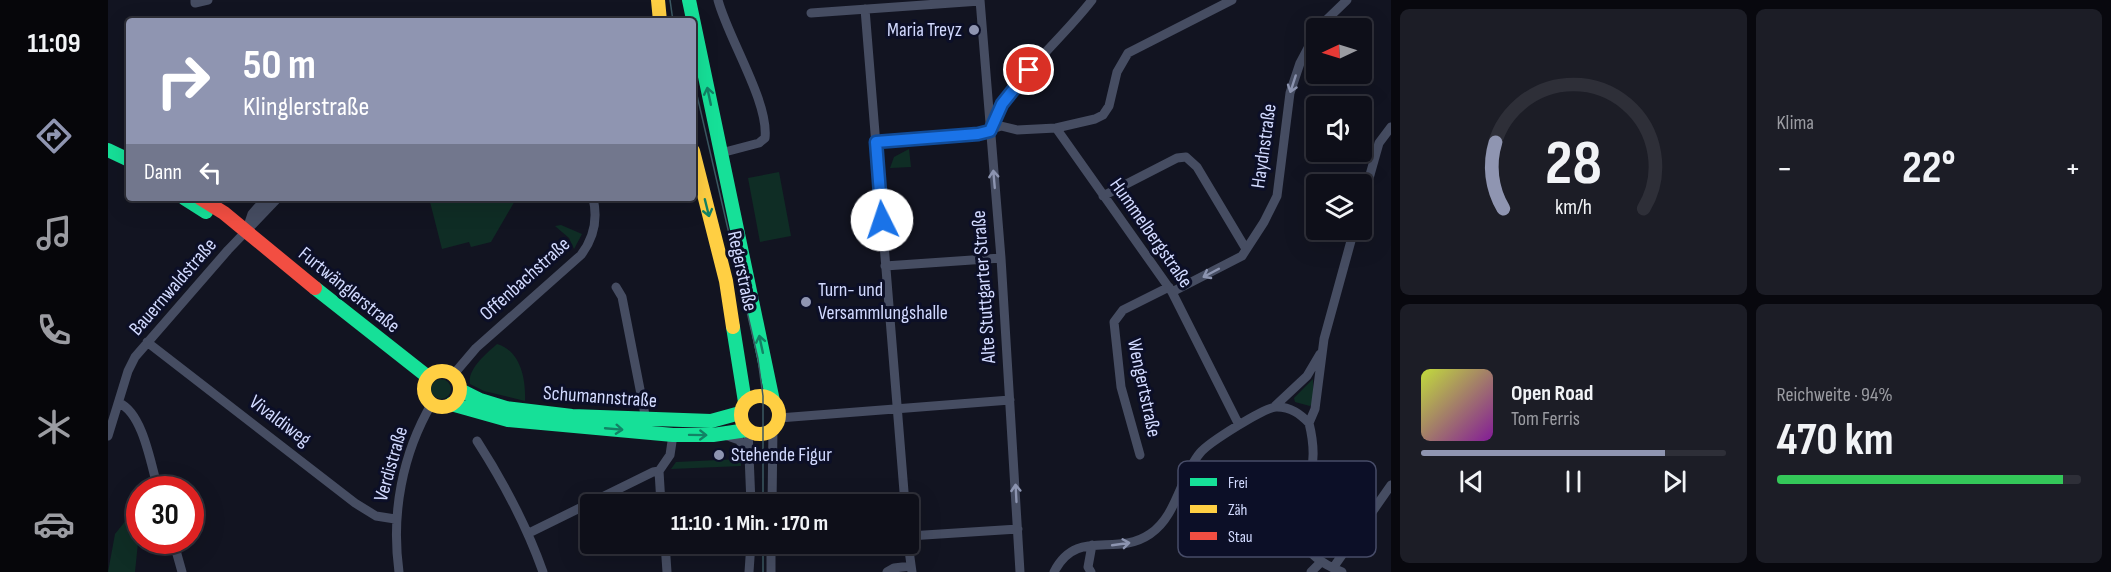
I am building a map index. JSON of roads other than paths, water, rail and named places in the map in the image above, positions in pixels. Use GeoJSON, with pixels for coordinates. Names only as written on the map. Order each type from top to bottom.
{"type":"FeatureCollection","features":[{"type":"Feature","properties":{"kind":"main road"},"geometry":{"type":"LineString","coordinates":[[658,0],[660,18]]}},
{"type":"Feature","properties":{"kind":"main road","name":"Regerstraße"},"geometry":{"type":"LineString","coordinates":[[689,0],[693,18]]}},
{"type":"Feature","properties":{"kind":"main road","name":"Regerstraße"},"geometry":{"type":"LineString","coordinates":[[696,33],[773,401]]}},
{"type":"Feature","properties":{"kind":"main road"},"geometry":{"type":"LineString","coordinates":[[108,150],[126,159]]}},
{"type":"Feature","properties":{"kind":"main road"},"geometry":{"type":"LineString","coordinates":[[108,158],[126,167]]}},
{"type":"Feature","properties":{"kind":"main road","name":"Regerstraße"},"geometry":{"type":"LineString","coordinates":[[696,163],[726,280],[743,407]]}},
{"type":"Feature","properties":{"kind":"main road","name":"Furtwänglerstraße"},"geometry":{"type":"LineString","coordinates":[[189,201],[219,221],[246,232]]}},
{"type":"Feature","properties":{"kind":"main road","name":"Furtwänglerstraße"},"geometry":{"type":"LineString","coordinates":[[205,201],[224,213],[428,377]]}},
{"type":"Feature","properties":{"kind":"main road"},"geometry":{"type":"LineString","coordinates":[[442,371],[453,375],[460,390],[451,404],[441,406],[432,403],[424,388],[428,377],[442,371]]}},
{"type":"Feature","properties":{"kind":"main road","name":"Schumannstraße"},"geometry":{"type":"LineString","coordinates":[[460,390],[471,398],[491,405],[524,412],[646,420],[711,421],[743,407]]}},
{"type":"Feature","properties":{"kind":"main road"},"geometry":{"type":"LineString","coordinates":[[757,396],[773,401],[776,423],[764,434],[747,430],[743,407],[757,396]]}},
{"type":"Feature","properties":{"kind":"main road","name":"Schumannstraße"},"geometry":{"type":"LineString","coordinates":[[451,404],[508,420],[673,435],[723,434],[747,430]]}},
{"type":"Feature","properties":{"kind":"street"},"geometry":{"type":"LineString","coordinates":[[195,0],[195,3],[208,0]]}},
{"type":"Feature","properties":{"kind":"street"},"geometry":{"type":"LineString","coordinates":[[718,0],[761,110],[766,129],[765,138],[759,143],[721,153]]}},
{"type":"Feature","properties":{"kind":"street"},"geometry":{"type":"LineString","coordinates":[[990,131],[1002,104],[1041,54],[1051,48],[1073,25],[1092,0]]}},
{"type":"Feature","properties":{"kind":"street"},"geometry":{"type":"LineString","coordinates":[[876,142],[978,134],[1001,126],[1017,130],[1056,128],[1081,123],[1103,115],[1109,105],[1117,72],[1128,53],[1232,0]]}},
{"type":"Feature","properties":{"kind":"street","name":"Haydnstraße"},"geometry":{"type":"LineString","coordinates":[[1330,18],[1347,0]]}},
{"type":"Feature","properties":{"kind":"street"},"geometry":{"type":"LineString","coordinates":[[811,13],[980,1]]}},
{"type":"Feature","properties":{"kind":"street","name":"Alte Stuttgarter Straße"},"geometry":{"type":"LineString","coordinates":[[980,1],[1001,258],[1020,572]]}},
{"type":"Feature","properties":{"kind":"street"},"geometry":{"type":"LineString","coordinates":[[865,9],[905,494]]}},
{"type":"Feature","properties":{"kind":"street","name":"Haydnstraße"},"geometry":{"type":"LineString","coordinates":[[1170,289],[1242,256],[1277,195],[1290,93],[1306,52]]}},
{"type":"Feature","properties":{"kind":"street"},"geometry":{"type":"LineString","coordinates":[[987,105],[994,108],[1002,104]]}},
{"type":"Feature","properties":{"kind":"street"},"geometry":{"type":"LineString","coordinates":[[1002,104],[1004,120],[1017,130]]}},
{"type":"Feature","properties":{"kind":"street"},"geometry":{"type":"LineString","coordinates":[[1370,174],[1379,143],[1391,127]]}},
{"type":"Feature","properties":{"kind":"street","name":"Hummelbergstraße"},"geometry":{"type":"LineString","coordinates":[[1056,128],[1170,289],[1239,425]]}},
{"type":"Feature","properties":{"kind":"street"},"geometry":{"type":"LineString","coordinates":[[1103,196],[1177,158],[1186,157],[1197,167],[1246,249]]}},
{"type":"Feature","properties":{"kind":"street"},"geometry":{"type":"LineString","coordinates":[[246,232],[252,214],[263,201]]}},
{"type":"Feature","properties":{"kind":"street"},"geometry":{"type":"LineString","coordinates":[[246,232],[275,201]]}},
{"type":"Feature","properties":{"kind":"street","name":"Offenbachstraße"},"geometry":{"type":"LineString","coordinates":[[453,375],[476,348],[581,255],[590,244],[594,230],[593,201]]}},
{"type":"Feature","properties":{"kind":"street","name":"Bauernwaldstraße"},"geometry":{"type":"LineString","coordinates":[[108,436],[128,371],[147,342],[246,232]]}},
{"type":"Feature","properties":{"kind":"street"},"geometry":{"type":"LineString","coordinates":[[1313,461],[1314,447],[1309,423],[1315,409],[1322,351],[1351,240]]}},
{"type":"Feature","properties":{"kind":"street"},"geometry":{"type":"LineString","coordinates":[[885,266],[1001,258]]}},
{"type":"Feature","properties":{"kind":"street"},"geometry":{"type":"LineString","coordinates":[[616,287],[622,297],[646,420]]}},
{"type":"Feature","properties":{"kind":"street","name":"Wengertstraße"},"geometry":{"type":"LineString","coordinates":[[1140,455],[1121,387],[1114,322],[1123,310],[1170,289]]}},
{"type":"Feature","properties":{"kind":"street","name":"Vivaldiweg"},"geometry":{"type":"LineString","coordinates":[[147,342],[355,503],[376,516],[395,519]]}},
{"type":"Feature","properties":{"kind":"street"},"geometry":{"type":"LineString","coordinates":[[1195,461],[1199,453],[1239,425],[1275,406],[1307,376],[1322,351]]}},
{"type":"Feature","properties":{"kind":"street"},"geometry":{"type":"LineString","coordinates":[[772,494],[776,423],[898,409],[1010,400]]}},
{"type":"Feature","properties":{"kind":"street"},"geometry":{"type":"LineString","coordinates":[[119,403],[132,413],[142,435],[154,476]]}},
{"type":"Feature","properties":{"kind":"street","name":"Verdistraße"},"geometry":{"type":"LineString","coordinates":[[399,572],[395,519],[401,482],[418,429],[432,403]]}},
{"type":"Feature","properties":{"kind":"street"},"geometry":{"type":"LineString","coordinates":[[1275,406],[1291,409],[1309,423]]}},
{"type":"Feature","properties":{"kind":"street"},"geometry":{"type":"LineString","coordinates":[[747,430],[750,494]]}},
{"type":"Feature","properties":{"kind":"street"},"geometry":{"type":"LineString","coordinates":[[723,434],[739,440],[748,452]]}},
{"type":"Feature","properties":{"kind":"street"},"geometry":{"type":"LineString","coordinates":[[660,494],[659,471],[670,455],[673,435]]}},
{"type":"Feature","properties":{"kind":"street"},"geometry":{"type":"LineString","coordinates":[[477,441],[506,487],[530,533],[543,572]]}},
{"type":"Feature","properties":{"kind":"street"},"geometry":{"type":"LineString","coordinates":[[530,533],[659,471]]}},
{"type":"Feature","properties":{"kind":"street"},"geometry":{"type":"LineString","coordinates":[[1376,509],[1391,485]]}},
{"type":"Feature","properties":{"kind":"street"},"geometry":{"type":"LineString","coordinates":[[1054,572],[1061,558],[1075,548],[1092,544],[1118,545],[1138,541],[1150,534],[1160,525],[1178,492]]}},
{"type":"Feature","properties":{"kind":"street"},"geometry":{"type":"LineString","coordinates":[[919,535],[1018,529]]}},
{"type":"Feature","properties":{"kind":"street"},"geometry":{"type":"LineString","coordinates":[[1091,572],[1089,567],[1092,544]]}},
{"type":"Feature","properties":{"kind":"street"},"geometry":{"type":"LineString","coordinates":[[177,554],[182,572]]}},
{"type":"Feature","properties":{"kind":"street"},"geometry":{"type":"LineString","coordinates":[[665,554],[667,572]]}},
{"type":"Feature","properties":{"kind":"street"},"geometry":{"type":"LineString","coordinates":[[749,572],[751,554]]}},
{"type":"Feature","properties":{"kind":"street"},"geometry":{"type":"LineString","coordinates":[[771,554],[771,572]]}},
{"type":"Feature","properties":{"kind":"street"},"geometry":{"type":"LineString","coordinates":[[887,572],[894,568],[912,569],[910,554]]}},
{"type":"Feature","properties":{"kind":"street"},"geometry":{"type":"LineString","coordinates":[[1317,557],[1321,562],[1337,570],[1345,557]]}},
{"type":"Feature","properties":{"kind":"street"},"geometry":{"type":"LineString","coordinates":[[1311,572],[1321,562]]}},
{"type":"Feature","properties":{"kind":"tram line"},"geometry":{"type":"LineString","coordinates":[[670,0],[673,18]]}},
{"type":"Feature","properties":{"kind":"tram line"},"geometry":{"type":"LineString","coordinates":[[696,91],[758,359],[763,396],[763,494]]}},
{"type":"Feature","properties":{"kind":"tram line"},"geometry":{"type":"LineString","coordinates":[[763,554],[763,572]]}},
{"type":"Feature","properties":{"kind":"place","name":"Maria Treyz"},"geometry":{"type":"Point","coordinates":[974,30]}},
{"type":"Feature","properties":{"kind":"place","name":"Turn- und Versammlungshalle"},"geometry":{"type":"Point","coordinates":[806,302]}},
{"type":"Feature","properties":{"kind":"place","name":"Stehende Figur"},"geometry":{"type":"Point","coordinates":[719,455]}}]}
